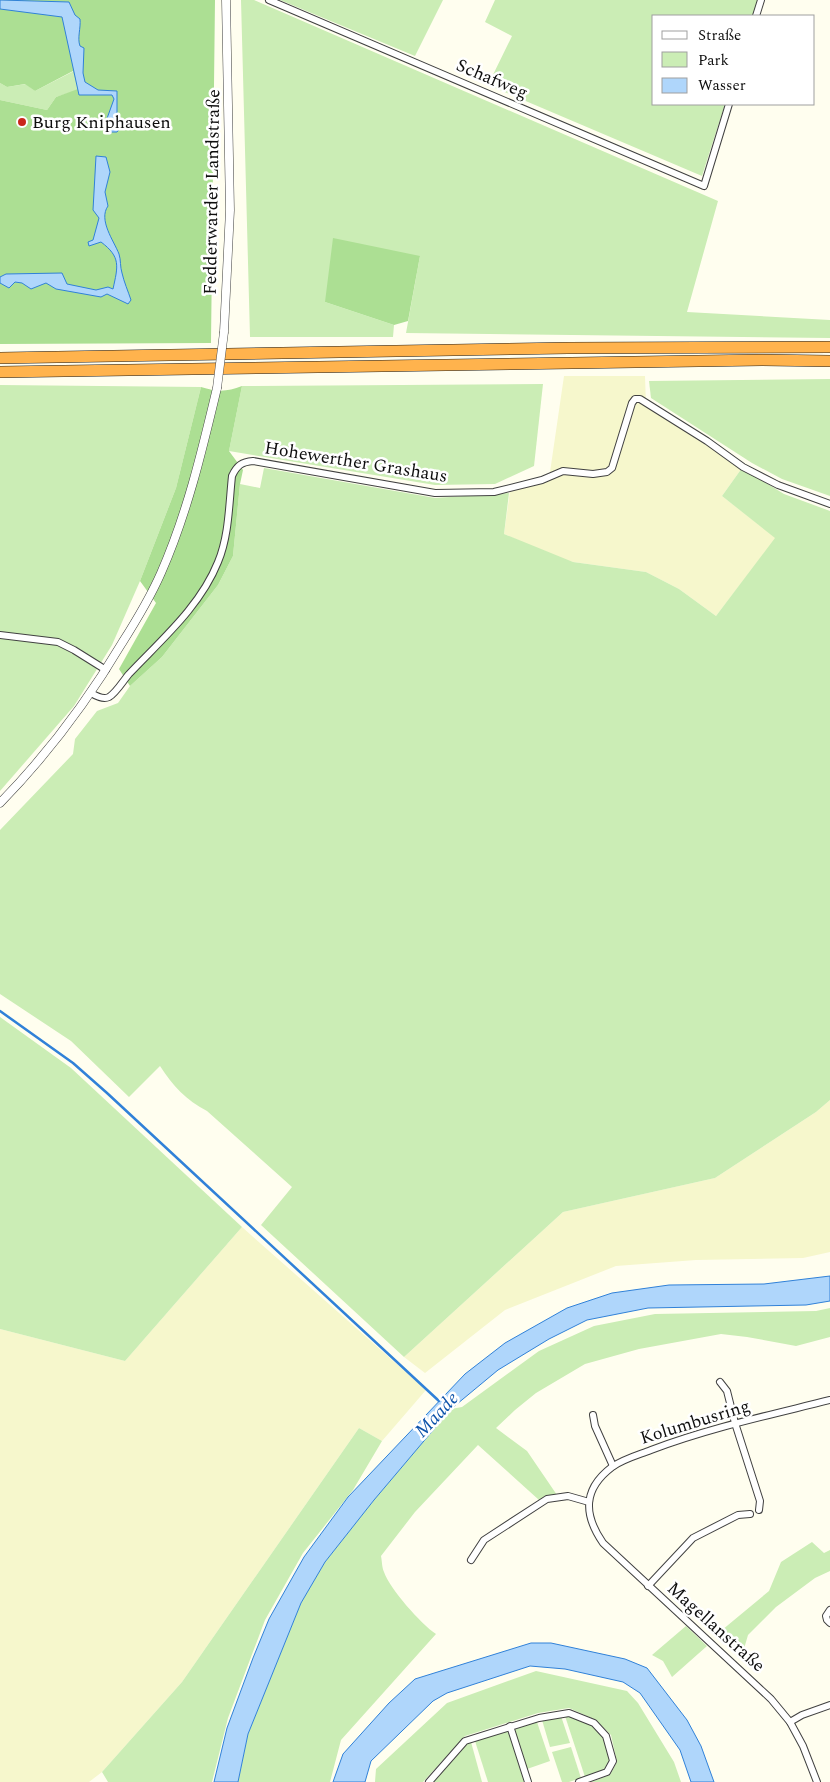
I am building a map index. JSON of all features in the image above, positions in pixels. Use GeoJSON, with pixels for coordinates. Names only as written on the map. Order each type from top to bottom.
{"type":"FeatureCollection","features":[{"type":"Feature","properties":{"kind":"highway"},"geometry":{"type":"LineString","coordinates":[[0,358],[568,348],[830,347]]}},
{"type":"Feature","properties":{"kind":"highway"},"geometry":{"type":"LineString","coordinates":[[0,372],[762,360],[830,361]]}},
{"type":"Feature","properties":{"kind":"street","name":"Fedderwarder Landstraße"},"geometry":{"type":"LineString","coordinates":[[0,803],[51,748],[106,670],[139,615],[160,574],[192,485],[216,388],[224,332],[230,210],[226,0]]}},
{"type":"Feature","properties":{"kind":"street","name":"Schafweg"},"geometry":{"type":"LineString","coordinates":[[268,0],[704,186],[729,105]]}},
{"type":"Feature","properties":{"kind":"street"},"geometry":{"type":"LineString","coordinates":[[756,15],[761,0]]}},
{"type":"Feature","properties":{"kind":"street","name":"Hohewerther Grashaus"},"geometry":{"type":"LineString","coordinates":[[91,693],[102,698],[108,698],[113,694],[121,682],[192,606],[206,587],[218,562],[224,541],[232,476],[236,468],[243,462],[253,461],[435,493],[494,492],[542,480],[563,472],[593,474],[607,472],[612,468],[632,403],[640,399],[707,441],[743,467],[778,485],[830,504]]}},
{"type":"Feature","properties":{"kind":"street"},"geometry":{"type":"LineString","coordinates":[[0,634],[58,642],[67,645],[106,670]]}},
{"type":"Feature","properties":{"kind":"street"},"geometry":{"type":"LineString","coordinates":[[720,1382],[727,1392],[760,1501],[759,1510]]}},
{"type":"Feature","properties":{"kind":"street","name":"Kolumbusring"},"geometry":{"type":"LineString","coordinates":[[589,1502],[593,1489],[600,1478],[613,1466],[679,1439],[830,1400]]}},
{"type":"Feature","properties":{"kind":"street"},"geometry":{"type":"LineString","coordinates":[[593,1414],[595,1426],[613,1466]]}},
{"type":"Feature","properties":{"kind":"street"},"geometry":{"type":"LineString","coordinates":[[471,1560],[484,1540],[547,1499],[568,1496],[589,1502]]}},
{"type":"Feature","properties":{"kind":"street","name":"Magellanstraße"},"geometry":{"type":"LineString","coordinates":[[589,1502],[589,1515],[593,1528],[603,1542],[771,1699],[790,1722],[803,1746],[816,1782]]}},
{"type":"Feature","properties":{"kind":"street"},"geometry":{"type":"LineString","coordinates":[[648,1586],[693,1538],[738,1515],[750,1514]]}},
{"type":"Feature","properties":{"kind":"street"},"geometry":{"type":"LineString","coordinates":[[830,1610],[826,1616],[830,1623]]}},
{"type":"Feature","properties":{"kind":"street"},"geometry":{"type":"LineString","coordinates":[[790,1722],[802,1715],[830,1705]]}},
{"type":"Feature","properties":{"kind":"street"},"geometry":{"type":"LineString","coordinates":[[429,1782],[465,1741],[538,1718],[569,1713],[594,1723],[606,1736],[613,1761],[607,1772],[579,1782]]}},
{"type":"Feature","properties":{"kind":"street"},"geometry":{"type":"LineString","coordinates":[[510,1726],[528,1782]]}},
{"type":"Feature","properties":{"kind":"green space"},"geometry":{"type":"Polygon","coordinates":[[[0,0],[215,0],[211,343],[0,344],[0,100],[47,110],[56,97],[78,89],[73,71],[35,91],[25,84],[7,87],[0,83],[0,0]]]}},
{"type":"Feature","properties":{"kind":"green space"},"geometry":{"type":"Polygon","coordinates":[[[241,0],[254,0],[718,201],[687,312],[830,320],[830,338],[406,333],[420,256],[325,302],[394,325],[393,337],[250,337],[241,0]]]}},
{"type":"Feature","properties":{"kind":"green space"},"geometry":{"type":"Polygon","coordinates":[[[280,0],[443,0],[415,56],[280,0]]]}},
{"type":"Feature","properties":{"kind":"green space"},"geometry":{"type":"Polygon","coordinates":[[[495,0],[758,0],[753,15],[652,15],[652,105],[725,105],[702,176],[488,85],[512,36],[485,22],[495,0]]]}},
{"type":"Feature","properties":{"kind":"green space"},"geometry":{"type":"Polygon","coordinates":[[[74,71],[78,90],[56,97],[47,110],[0,100],[0,83],[7,87],[26,84],[35,91],[74,71]]]}},
{"type":"Feature","properties":{"kind":"green space"},"geometry":{"type":"Polygon","coordinates":[[[333,238],[420,256],[408,321],[394,325],[325,302],[333,238]]]}},
{"type":"Feature","properties":{"kind":"green space"},"geometry":{"type":"Polygon","coordinates":[[[564,376],[645,376],[646,405],[742,468],[722,496],[776,538],[716,616],[679,589],[646,572],[566,561],[504,534],[510,491],[549,479],[564,376]]]}},
{"type":"Feature","properties":{"kind":"green space"},"geometry":{"type":"Polygon","coordinates":[[[830,379],[830,496],[782,479],[752,463],[651,398],[649,381],[830,379]]]}},
{"type":"Feature","properties":{"kind":"green space"},"geometry":{"type":"Polygon","coordinates":[[[543,384],[534,466],[495,484],[435,485],[229,451],[242,386],[543,384]]]}},
{"type":"Feature","properties":{"kind":"green space"},"geometry":{"type":"Polygon","coordinates":[[[0,385],[201,387],[176,488],[140,581],[112,645],[74,706],[0,791],[0,385]]]}},
{"type":"Feature","properties":{"kind":"green space"},"geometry":{"type":"Polygon","coordinates":[[[242,386],[229,451],[243,470],[233,556],[218,585],[162,657],[130,686],[119,669],[156,603],[140,581],[176,488],[201,387],[222,391],[242,386]]]}},
{"type":"Feature","properties":{"kind":"green space"},"geometry":{"type":"Polygon","coordinates":[[[264,468],[435,498],[509,493],[504,534],[573,562],[646,572],[679,589],[716,616],[775,538],[722,496],[742,468],[784,494],[830,511],[830,1100],[816,1112],[715,1178],[563,1212],[404,1357],[261,1225],[292,1187],[207,1111],[180,1092],[160,1066],[129,1097],[71,1041],[0,994],[0,830],[73,754],[75,739],[97,711],[118,703],[130,686],[162,657],[218,585],[233,556],[240,484],[260,488],[264,468]]]}},
{"type":"Feature","properties":{"kind":"green space"},"geometry":{"type":"Polygon","coordinates":[[[0,1017],[71,1068],[242,1227],[125,1361],[0,1329],[0,1017]]]}},
{"type":"Feature","properties":{"kind":"green space"},"geometry":{"type":"Polygon","coordinates":[[[830,1100],[830,1252],[803,1258],[696,1260],[616,1266],[505,1310],[425,1373],[404,1357],[563,1212],[715,1178],[816,1112],[830,1100]]]}},
{"type":"Feature","properties":{"kind":"green space"},"geometry":{"type":"Polygon","coordinates":[[[242,1227],[426,1390],[382,1441],[359,1428],[182,1682],[102,1772],[89,1782],[0,1782],[0,1329],[125,1361],[242,1227]]]}},
{"type":"Feature","properties":{"kind":"green space"},"geometry":{"type":"Polygon","coordinates":[[[830,1308],[830,1337],[796,1346],[721,1334],[639,1349],[585,1364],[536,1393],[496,1428],[527,1451],[557,1495],[539,1500],[478,1445],[415,1512],[381,1556],[383,1570],[387,1579],[415,1614],[436,1634],[341,1740],[330,1782],[238,1782],[248,1734],[301,1603],[325,1562],[374,1500],[451,1409],[462,1407],[539,1351],[594,1326],[655,1314],[816,1311],[830,1308]]]}},
{"type":"Feature","properties":{"kind":"green space"},"geometry":{"type":"Polygon","coordinates":[[[359,1428],[382,1441],[353,1490],[303,1553],[265,1620],[228,1718],[212,1782],[108,1782],[102,1772],[182,1682],[359,1428]]]}},
{"type":"Feature","properties":{"kind":"green space"},"geometry":{"type":"Polygon","coordinates":[[[812,1542],[824,1553],[830,1550],[830,1571],[815,1578],[776,1607],[748,1635],[741,1659],[716,1635],[769,1591],[781,1562],[812,1542]]]}},
{"type":"Feature","properties":{"kind":"green space"},"geometry":{"type":"Polygon","coordinates":[[[686,1626],[707,1646],[672,1677],[663,1661],[652,1655],[686,1626]]]}},
{"type":"Feature","properties":{"kind":"green space"},"geometry":{"type":"Polygon","coordinates":[[[536,1671],[627,1691],[638,1703],[674,1762],[681,1782],[591,1782],[610,1775],[617,1762],[611,1735],[596,1720],[569,1708],[538,1713],[465,1736],[423,1782],[375,1782],[376,1769],[447,1703],[536,1671]]]}},
{"type":"Feature","properties":{"kind":"green space"},"geometry":{"type":"Polygon","coordinates":[[[569,1715],[592,1725],[604,1737],[610,1761],[606,1769],[585,1777],[565,1716],[569,1715]]]}},
{"type":"Feature","properties":{"kind":"green space"},"geometry":{"type":"Polygon","coordinates":[[[561,1716],[570,1743],[550,1747],[542,1720],[561,1716]]]}},
{"type":"Feature","properties":{"kind":"green space"},"geometry":{"type":"Polygon","coordinates":[[[537,1722],[550,1761],[527,1769],[514,1728],[537,1722]]]}},
{"type":"Feature","properties":{"kind":"green space"},"geometry":{"type":"Polygon","coordinates":[[[508,1730],[524,1782],[488,1782],[475,1741],[508,1730]]]}},
{"type":"Feature","properties":{"kind":"green space"},"geometry":{"type":"Polygon","coordinates":[[[471,1742],[482,1782],[433,1782],[468,1743],[471,1742]]]}},
{"type":"Feature","properties":{"kind":"green space"},"geometry":{"type":"Polygon","coordinates":[[[571,1747],[581,1778],[562,1782],[552,1752],[571,1747]]]}},
{"type":"Feature","properties":{"kind":"water"},"geometry":{"type":"Polygon","coordinates":[[[0,0],[69,2],[75,15],[80,19],[79,40],[80,46],[84,48],[83,73],[85,82],[98,90],[117,91],[117,118],[121,127],[117,132],[110,132],[105,124],[114,99],[112,95],[79,95],[62,17],[0,9],[0,0]]]}},
{"type":"Feature","properties":{"kind":"water"},"geometry":{"type":"Polygon","coordinates":[[[96,156],[106,157],[110,172],[105,192],[108,206],[105,218],[108,230],[120,256],[123,276],[131,300],[128,304],[107,294],[101,297],[56,289],[46,283],[31,289],[22,283],[15,282],[9,288],[0,283],[0,277],[6,274],[62,273],[67,284],[96,290],[108,287],[113,289],[117,268],[115,257],[101,242],[89,246],[88,242],[93,240],[99,218],[93,210],[96,156]]]}},
{"type":"Feature","properties":{"kind":"water","name":"Maade"},"geometry":{"type":"Polygon","coordinates":[[[830,1276],[830,1301],[806,1305],[648,1308],[587,1320],[549,1339],[498,1370],[451,1409],[374,1500],[325,1562],[301,1603],[248,1734],[238,1782],[214,1782],[227,1728],[253,1658],[269,1619],[304,1557],[348,1497],[465,1374],[505,1343],[567,1308],[612,1293],[669,1285],[764,1284],[830,1276]]]}},
{"type":"Feature","properties":{"kind":"water"},"geometry":{"type":"Polygon","coordinates":[[[531,1643],[551,1643],[625,1659],[647,1668],[687,1720],[701,1746],[714,1782],[691,1782],[680,1750],[640,1693],[623,1682],[565,1669],[530,1666],[447,1693],[433,1701],[371,1761],[365,1782],[333,1782],[343,1754],[389,1703],[415,1679],[531,1643]]]}},
{"type":"Feature","properties":{"kind":"waterway","name":"Maade"},"geometry":{"type":"LineString","coordinates":[[0,1011],[73,1063],[107,1093],[439,1401]]}},
{"type":"Feature","properties":{"kind":"place","name":"Burg Kniphausen"},"geometry":{"type":"Point","coordinates":[22,122]}}]}
